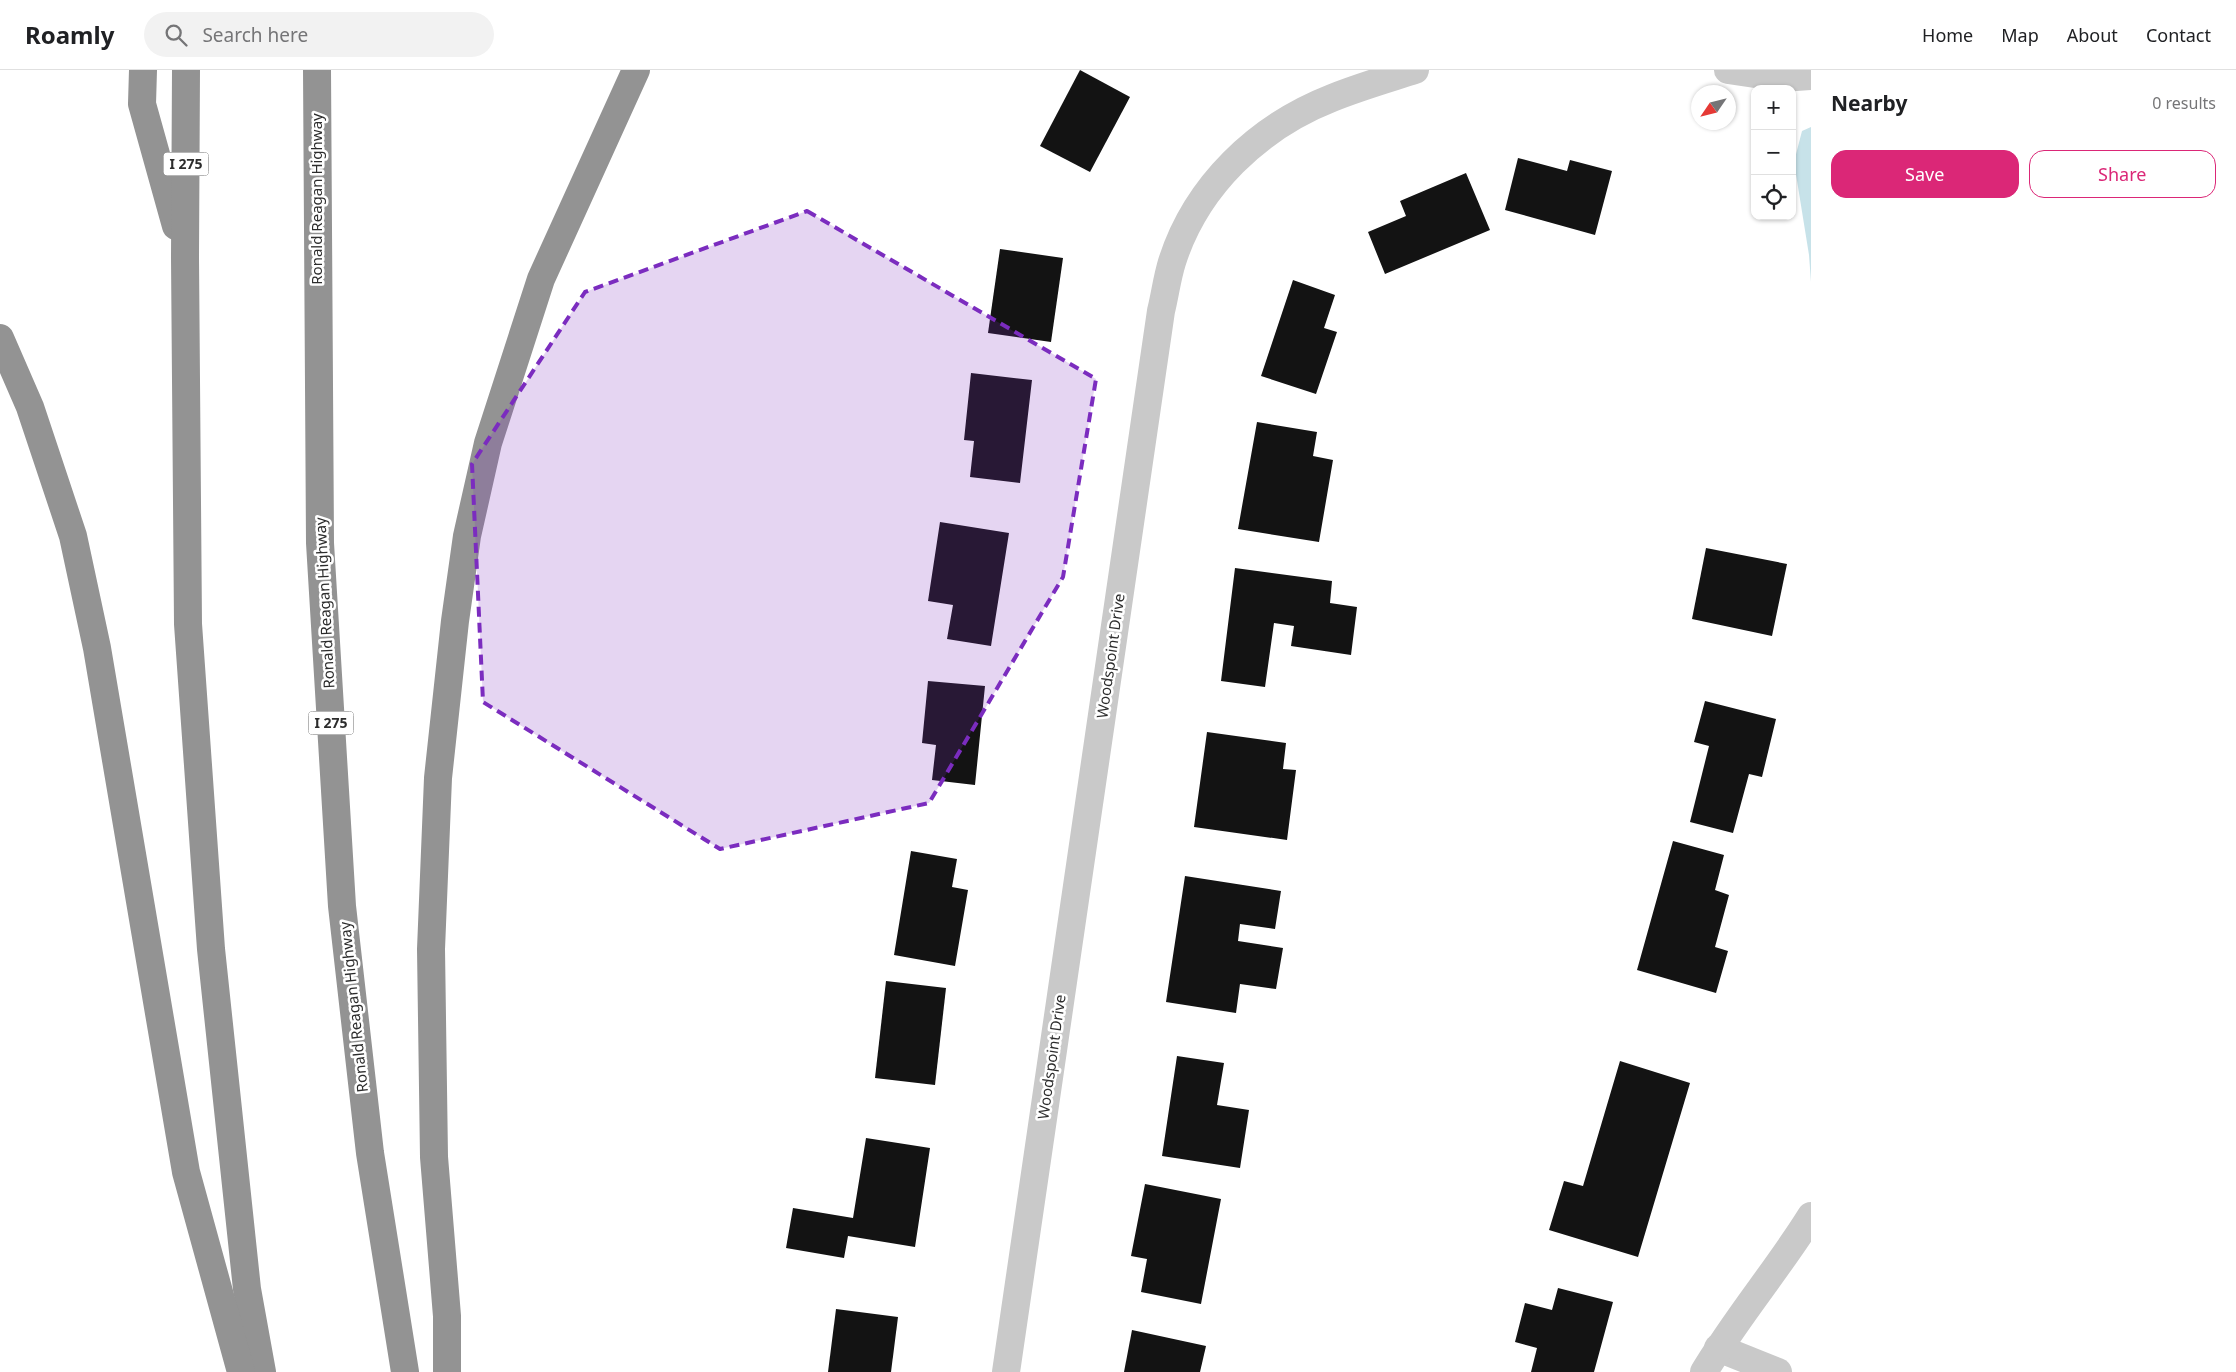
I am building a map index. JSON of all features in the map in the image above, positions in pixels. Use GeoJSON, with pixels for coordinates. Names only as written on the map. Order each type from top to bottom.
{"type":"FeatureCollection","features":[{"type":"Feature","properties":{"kind":"highway"},"geometry":{"type":"LineString","coordinates":[[143,70],[142,104],[185,258]]}},
{"type":"Feature","properties":{"kind":"highway","name":"I 275"},"geometry":{"type":"LineString","coordinates":[[186,70],[185,258],[189,634],[211,949],[248,1289],[262,1372]]}},
{"type":"Feature","properties":{"kind":"highway","name":"Ronald Reagan Highway"},"geometry":{"type":"LineString","coordinates":[[317,70],[320,543],[342,906],[370,1153],[405,1372]]}},
{"type":"Feature","properties":{"kind":"highway"},"geometry":{"type":"LineString","coordinates":[[447,1372],[447,1316],[434,1157],[431,949],[438,778],[456,611],[467,536],[488,443],[541,278],[636,70]]}},
{"type":"Feature","properties":{"kind":"highway"},"geometry":{"type":"LineString","coordinates":[[0,338],[30,407],[73,536],[99,658],[186,1172],[241,1372]]}},
{"type":"Feature","properties":{"kind":"street","name":"Woodspoint Drive"},"geometry":{"type":"LineString","coordinates":[[1006,1372],[1160,321],[1172,263],[1185,232],[1206,194],[1229,165],[1268,132],[1330,98],[1415,70]]}},
{"type":"Feature","properties":{"kind":"street"},"geometry":{"type":"LineString","coordinates":[[1728,70],[1782,78],[1811,76]]}},
{"type":"Feature","properties":{"kind":"street"},"geometry":{"type":"LineString","coordinates":[[1704,1372],[1718,1348],[1784,1259],[1811,1216]]}},
{"type":"Feature","properties":{"kind":"street"},"geometry":{"type":"LineString","coordinates":[[1718,1348],[1778,1372]]}},
{"type":"Feature","properties":{"kind":"highlighted area"},"geometry":{"type":"Polygon","coordinates":[[[807,211],[1096,379],[1063,577],[929,803],[720,849],[483,702],[472,464],[585,292],[807,211]]]}},
{"type":"Feature","properties":{"kind":"water"},"geometry":{"type":"Polygon","coordinates":[[[1811,127],[1811,282],[1809,255],[1796,174],[1796,154],[1802,131],[1811,127]]]}},
{"type":"Feature","properties":{"kind":"building"},"geometry":{"type":"Polygon","coordinates":[[[1080,70],[1130,97],[1090,172],[1040,146],[1080,70]]]}},
{"type":"Feature","properties":{"kind":"building"},"geometry":{"type":"Polygon","coordinates":[[[1518,158],[1567,171],[1570,160],[1612,171],[1595,235],[1505,210],[1518,158]]]}},
{"type":"Feature","properties":{"kind":"building"},"geometry":{"type":"Polygon","coordinates":[[[1466,173],[1490,230],[1385,274],[1368,232],[1406,216],[1400,201],[1466,173]]]}},
{"type":"Feature","properties":{"kind":"building"},"geometry":{"type":"Polygon","coordinates":[[[1000,249],[1063,258],[1051,342],[988,333],[1000,249]]]}},
{"type":"Feature","properties":{"kind":"building"},"geometry":{"type":"Polygon","coordinates":[[[1293,280],[1335,295],[1324,328],[1337,332],[1316,394],[1261,376],[1293,280]]]}},
{"type":"Feature","properties":{"kind":"building"},"geometry":{"type":"Polygon","coordinates":[[[971,373],[1032,380],[1020,483],[970,477],[974,441],[964,440],[971,373]]]}},
{"type":"Feature","properties":{"kind":"building"},"geometry":{"type":"Polygon","coordinates":[[[1257,422],[1317,432],[1313,456],[1333,460],[1319,542],[1238,529],[1257,422]]]}},
{"type":"Feature","properties":{"kind":"building"},"geometry":{"type":"Polygon","coordinates":[[[940,522],[1009,533],[991,646],[947,639],[953,605],[928,601],[940,522]]]}},
{"type":"Feature","properties":{"kind":"building"},"geometry":{"type":"Polygon","coordinates":[[[1706,548],[1787,564],[1772,636],[1692,619],[1706,548]]]}},
{"type":"Feature","properties":{"kind":"building"},"geometry":{"type":"Polygon","coordinates":[[[1235,568],[1332,581],[1330,603],[1357,607],[1351,655],[1291,646],[1294,626],[1274,623],[1265,687],[1221,681],[1235,568]]]}},
{"type":"Feature","properties":{"kind":"building"},"geometry":{"type":"Polygon","coordinates":[[[928,681],[985,686],[975,785],[932,780],[936,745],[922,743],[928,681]]]}},
{"type":"Feature","properties":{"kind":"building"},"geometry":{"type":"Polygon","coordinates":[[[1705,701],[1776,719],[1762,777],[1749,774],[1733,833],[1690,822],[1709,746],[1694,742],[1705,701]]]}},
{"type":"Feature","properties":{"kind":"building"},"geometry":{"type":"Polygon","coordinates":[[[1207,732],[1286,743],[1283,769],[1296,770],[1287,840],[1194,827],[1207,732]]]}},
{"type":"Feature","properties":{"kind":"building"},"geometry":{"type":"Polygon","coordinates":[[[1673,841],[1724,855],[1715,890],[1729,895],[1715,947],[1728,951],[1716,993],[1637,970],[1673,841]]]}},
{"type":"Feature","properties":{"kind":"building"},"geometry":{"type":"Polygon","coordinates":[[[911,851],[957,859],[952,887],[968,890],[955,966],[894,955],[911,851]]]}},
{"type":"Feature","properties":{"kind":"building"},"geometry":{"type":"Polygon","coordinates":[[[1185,876],[1281,891],[1275,929],[1240,924],[1238,941],[1283,948],[1276,989],[1240,984],[1236,1013],[1166,1002],[1185,876]]]}},
{"type":"Feature","properties":{"kind":"building"},"geometry":{"type":"Polygon","coordinates":[[[886,981],[946,988],[935,1085],[875,1078],[886,981]]]}},
{"type":"Feature","properties":{"kind":"building"},"geometry":{"type":"Polygon","coordinates":[[[1177,1056],[1224,1063],[1217,1105],[1249,1110],[1240,1168],[1162,1156],[1177,1056]]]}},
{"type":"Feature","properties":{"kind":"building"},"geometry":{"type":"Polygon","coordinates":[[[1620,1061],[1690,1083],[1638,1257],[1549,1230],[1564,1181],[1583,1186],[1620,1061]]]}},
{"type":"Feature","properties":{"kind":"building"},"geometry":{"type":"Polygon","coordinates":[[[866,1138],[930,1148],[915,1247],[848,1236],[844,1258],[786,1248],[793,1208],[853,1218],[866,1138]]]}},
{"type":"Feature","properties":{"kind":"building"},"geometry":{"type":"Polygon","coordinates":[[[1145,1184],[1221,1199],[1201,1304],[1141,1292],[1147,1259],[1131,1256],[1145,1184]]]}},
{"type":"Feature","properties":{"kind":"building"},"geometry":{"type":"Polygon","coordinates":[[[1558,1288],[1613,1302],[1594,1372],[1531,1372],[1537,1348],[1515,1342],[1525,1303],[1552,1310],[1558,1288]]]}},
{"type":"Feature","properties":{"kind":"building"},"geometry":{"type":"Polygon","coordinates":[[[836,1309],[898,1317],[891,1372],[828,1372],[836,1309]]]}},
{"type":"Feature","properties":{"kind":"building"},"geometry":{"type":"Polygon","coordinates":[[[1132,1330],[1206,1346],[1200,1372],[1124,1372],[1132,1330]]]}}]}
